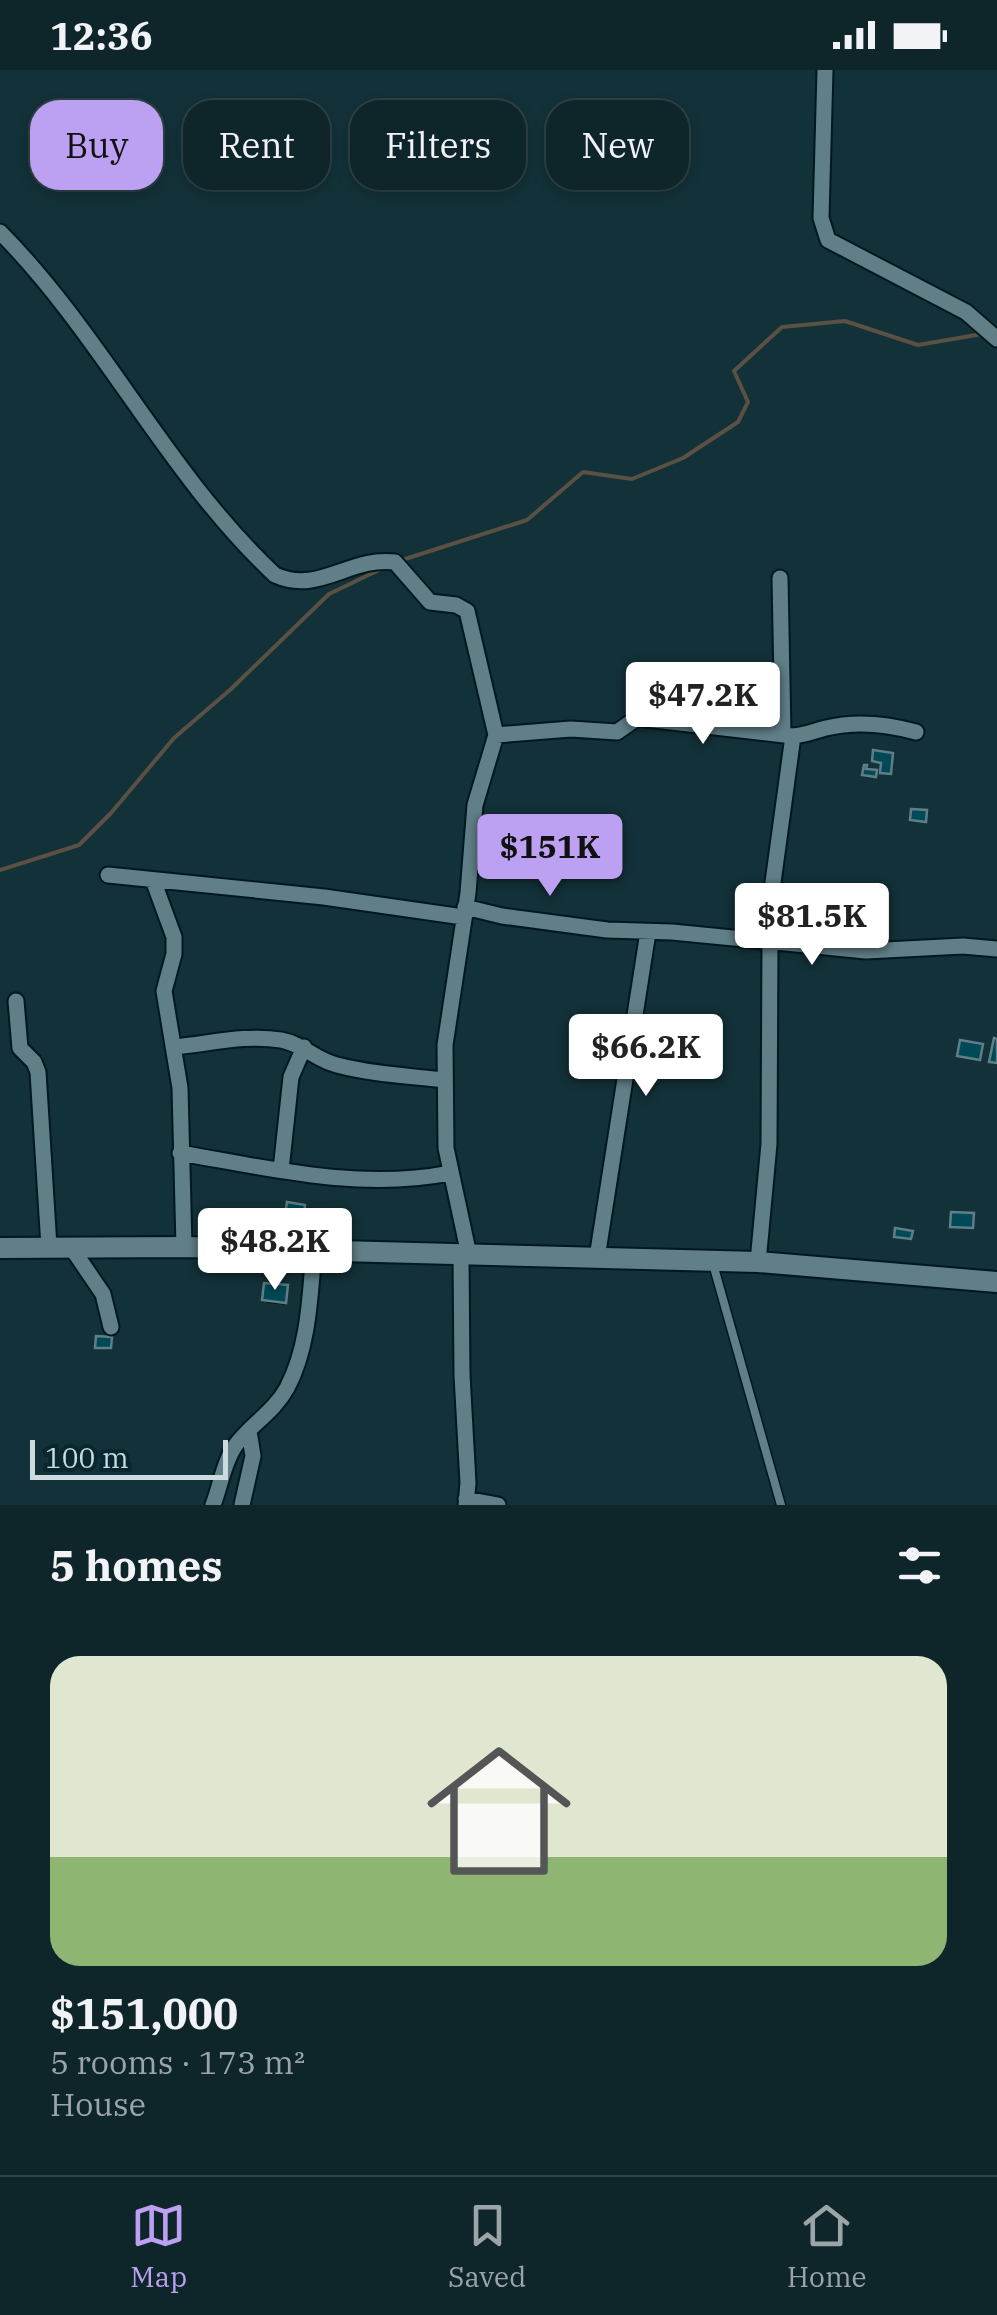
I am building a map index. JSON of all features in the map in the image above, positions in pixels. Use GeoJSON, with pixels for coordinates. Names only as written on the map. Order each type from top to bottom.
{"type":"FeatureCollection","features":[{"type":"Feature","properties":{"kind":"street"},"geometry":{"type":"LineString","coordinates":[[825,70],[821,218],[828,240],[966,312],[997,339]]}},
{"type":"Feature","properties":{"kind":"street"},"geometry":{"type":"LineString","coordinates":[[0,232],[76,320],[118,382],[226,522],[275,574],[284,579],[322,579],[374,559],[395,562],[430,602],[456,605],[467,611],[496,735],[476,805],[450,993],[444,1080],[450,1173],[465,1255],[462,1375],[466,1502],[498,1505]]}},
{"type":"Feature","properties":{"kind":"street"},"geometry":{"type":"LineString","coordinates":[[758,1262],[768,1144],[768,942],[788,735],[780,578]]}},
{"type":"Feature","properties":{"kind":"street"},"geometry":{"type":"LineString","coordinates":[[496,735],[571,729],[618,732],[637,718],[788,735],[881,724],[916,732]]}},
{"type":"Feature","properties":{"kind":"street"},"geometry":{"type":"LineString","coordinates":[[108,875],[607,930],[866,951],[963,946],[997,949]]}},
{"type":"Feature","properties":{"kind":"street"},"geometry":{"type":"LineString","coordinates":[[153,880],[174,937],[174,954],[164,991],[180,1088],[184,1248]]}},
{"type":"Feature","properties":{"kind":"street"},"geometry":{"type":"LineString","coordinates":[[597,1258],[648,932]]}},
{"type":"Feature","properties":{"kind":"street"},"geometry":{"type":"LineString","coordinates":[[16,1001],[20,1048],[38,1072],[60,1247],[103,1294],[111,1326]]}},
{"type":"Feature","properties":{"kind":"street"},"geometry":{"type":"LineString","coordinates":[[173,1047],[261,1038],[304,1048],[338,1066],[444,1080]]}},
{"type":"Feature","properties":{"kind":"street"},"geometry":{"type":"LineString","coordinates":[[282,1170],[291,1077],[304,1048]]}},
{"type":"Feature","properties":{"kind":"street"},"geometry":{"type":"LineString","coordinates":[[180,1153],[382,1181],[450,1173]]}},
{"type":"Feature","properties":{"kind":"street"},"geometry":{"type":"LineString","coordinates":[[0,1248],[314,1250],[758,1262],[997,1282]]}},
{"type":"Feature","properties":{"kind":"street"},"geometry":{"type":"LineString","coordinates":[[213,1505],[231,1452],[286,1392],[297,1366],[314,1250]]}},
{"type":"Feature","properties":{"kind":"street"},"geometry":{"type":"LineString","coordinates":[[242,1505],[253,1456],[250,1431]]}},
{"type":"Feature","properties":{"kind":"lane"},"geometry":{"type":"LineString","coordinates":[[712,1261],[781,1505]]}},
{"type":"Feature","properties":{"kind":"building"},"geometry":{"type":"Polygon","coordinates":[[[650,696],[669,700],[667,713],[648,709],[650,696]]]}},
{"type":"Feature","properties":{"kind":"building"},"geometry":{"type":"Polygon","coordinates":[[[873,750],[893,753],[891,774],[880,773],[881,763],[872,761],[873,750]]]}},
{"type":"Feature","properties":{"kind":"building"},"geometry":{"type":"Polygon","coordinates":[[[864,765],[866,769],[877,770],[876,777],[862,775],[864,765]]]}},
{"type":"Feature","properties":{"kind":"building"},"geometry":{"type":"Polygon","coordinates":[[[911,809],[927,810],[926,822],[910,820],[911,809]]]}},
{"type":"Feature","properties":{"kind":"building"},"geometry":{"type":"Polygon","coordinates":[[[994,1038],[997,1039],[997,1063],[989,1062],[994,1038]]]}},
{"type":"Feature","properties":{"kind":"building"},"geometry":{"type":"Polygon","coordinates":[[[960,1040],[983,1044],[980,1060],[957,1056],[960,1040]]]}},
{"type":"Feature","properties":{"kind":"building"},"geometry":{"type":"Polygon","coordinates":[[[287,1202],[305,1205],[304,1217],[285,1214],[287,1202]]]}},
{"type":"Feature","properties":{"kind":"building"},"geometry":{"type":"Polygon","coordinates":[[[951,1212],[974,1213],[973,1228],[950,1227],[951,1212]]]}},
{"type":"Feature","properties":{"kind":"building"},"geometry":{"type":"Polygon","coordinates":[[[895,1228],[913,1231],[911,1239],[894,1237],[895,1228]]]}},
{"type":"Feature","properties":{"kind":"building"},"geometry":{"type":"Polygon","coordinates":[[[264,1283],[288,1285],[286,1303],[262,1300],[264,1283]]]}},
{"type":"Feature","properties":{"kind":"building"},"geometry":{"type":"Polygon","coordinates":[[[96,1336],[112,1337],[111,1348],[95,1348],[96,1336]]]}},
{"type":"Feature","properties":{"kind":"waterway"},"geometry":{"type":"LineString","coordinates":[[399,561],[527,520],[583,472],[632,479],[683,458],[738,422],[748,402],[734,371],[782,327],[845,321],[918,345],[982,334]]}},
{"type":"Feature","properties":{"kind":"waterway"},"geometry":{"type":"LineString","coordinates":[[0,870],[79,845],[174,738],[329,594],[381,569]]}}]}
